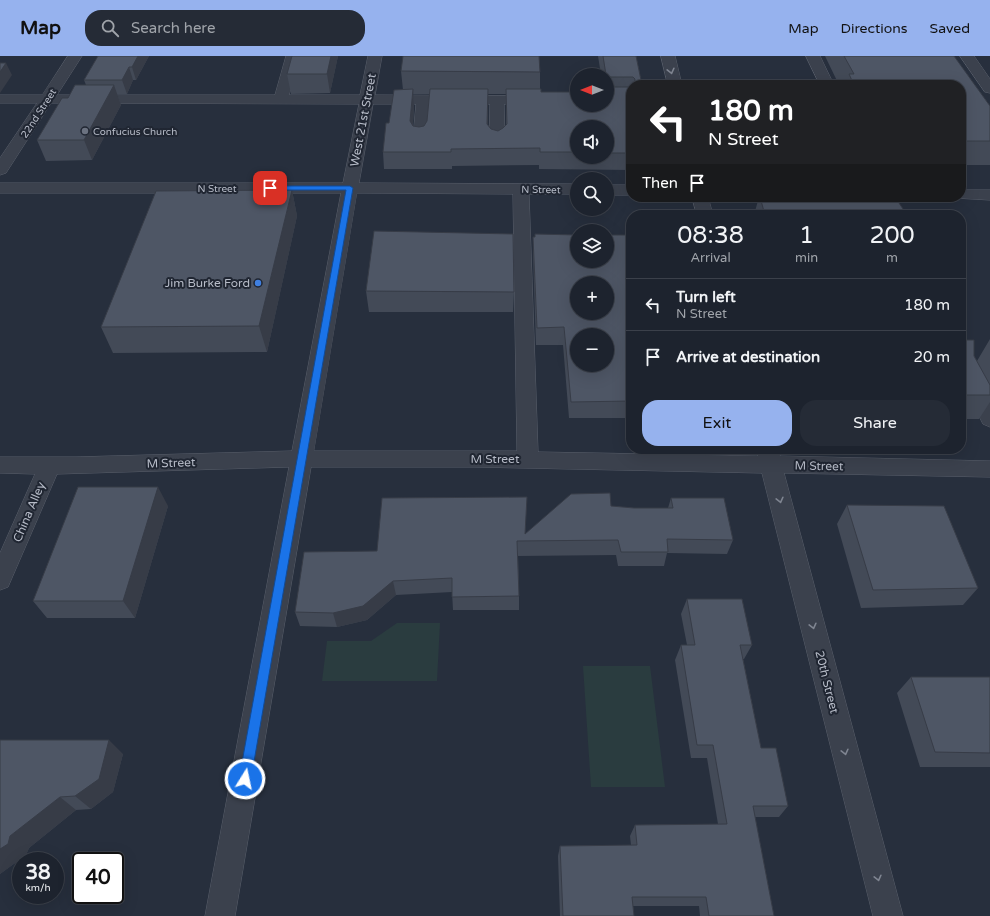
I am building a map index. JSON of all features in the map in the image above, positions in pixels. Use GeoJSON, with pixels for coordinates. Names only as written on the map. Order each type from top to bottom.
{"type":"FeatureCollection","features":[{"type":"Feature","properties":{"kind":"street","name":"22nd Street"},"geometry":{"type":"LineString","coordinates":[[0,170],[75,56]]}},
{"type":"Feature","properties":{"kind":"street"},"geometry":{"type":"LineString","coordinates":[[281,100],[293,56]]}},
{"type":"Feature","properties":{"kind":"street","name":"West 21st Street"},"geometry":{"type":"LineString","coordinates":[[220,916],[375,56]]}},
{"type":"Feature","properties":{"kind":"street"},"geometry":{"type":"LineString","coordinates":[[668,56],[674,80]]}},
{"type":"Feature","properties":{"kind":"street"},"geometry":{"type":"LineString","coordinates":[[813,56],[825,80]]}},
{"type":"Feature","properties":{"kind":"street"},"geometry":{"type":"LineString","coordinates":[[967,56],[990,89]]}},
{"type":"Feature","properties":{"kind":"street"},"geometry":{"type":"LineString","coordinates":[[0,99],[570,100]]}},
{"type":"Feature","properties":{"kind":"street"},"geometry":{"type":"LineString","coordinates":[[420,138],[423,100]]}},
{"type":"Feature","properties":{"kind":"street"},"geometry":{"type":"LineString","coordinates":[[497,100],[497,141]]}},
{"type":"Feature","properties":{"kind":"street","name":"N Street"},"geometry":{"type":"LineString","coordinates":[[0,188],[570,189]]}},
{"type":"Feature","properties":{"kind":"street"},"geometry":{"type":"LineString","coordinates":[[521,188],[528,460]]}},
{"type":"Feature","properties":{"kind":"street"},"geometry":{"type":"LineString","coordinates":[[614,190],[626,190]]}},
{"type":"Feature","properties":{"kind":"street"},"geometry":{"type":"LineString","coordinates":[[966,195],[990,195]]}},
{"type":"Feature","properties":{"kind":"street"},"geometry":{"type":"LineString","coordinates":[[966,370],[990,419]]}},
{"type":"Feature","properties":{"kind":"street","name":"M Street"},"geometry":{"type":"LineString","coordinates":[[0,466],[302,459],[528,460],[769,457],[990,469]]}},
{"type":"Feature","properties":{"kind":"street","name":"20th Street"},"geometry":{"type":"LineString","coordinates":[[769,457],[888,916]]}},
{"type":"Feature","properties":{"kind":"street","name":"China Alley"},"geometry":{"type":"LineString","coordinates":[[0,580],[49,466]]}},
{"type":"Feature","properties":{"kind":"shaded area"},"geometry":{"type":"Polygon","coordinates":[[[397,623],[440,623],[437,681],[322,681],[327,641],[371,641],[397,623]]]}},
{"type":"Feature","properties":{"kind":"shaded area"},"geometry":{"type":"Polygon","coordinates":[[[583,666],[650,666],[665,787],[591,787],[583,666]]]}},
{"type":"Feature","properties":{"kind":"building"},"geometry":{"type":"Polygon","coordinates":[[[98,56],[138,56],[132,67],[129,67],[122,80],[84,80],[98,56]]]}},
{"type":"Feature","properties":{"kind":"building"},"geometry":{"type":"Polygon","coordinates":[[[292,56],[331,56],[327,74],[287,74],[292,56]]]}},
{"type":"Feature","properties":{"kind":"building"},"geometry":{"type":"Polygon","coordinates":[[[403,56],[539,56],[540,72],[401,71],[403,56]]]}},
{"type":"Feature","properties":{"kind":"building"},"geometry":{"type":"Polygon","coordinates":[[[603,56],[636,56],[641,80],[635,80],[633,77],[614,77],[614,68],[605,68],[603,56]]]}},
{"type":"Feature","properties":{"kind":"building"},"geometry":{"type":"Polygon","coordinates":[[[844,56],[954,56],[990,106],[990,141],[966,141],[966,80],[852,80],[849,74],[854,74],[844,56]]]}},
{"type":"Feature","properties":{"kind":"building"},"geometry":{"type":"Polygon","coordinates":[[[0,63],[6,63],[0,72],[0,63]]]}},
{"type":"Feature","properties":{"kind":"building"},"geometry":{"type":"Polygon","coordinates":[[[75,85],[114,85],[84,140],[37,140],[62,98],[68,98],[75,85]]]}},
{"type":"Feature","properties":{"kind":"building"},"geometry":{"type":"Polygon","coordinates":[[[614,87],[626,87],[626,153],[614,153],[614,120],[570,120],[570,152],[540,152],[540,148],[451,149],[451,152],[383,152],[386,123],[389,123],[394,90],[413,89],[410,121],[413,126],[419,127],[424,126],[427,121],[430,89],[488,89],[487,124],[491,129],[498,131],[507,124],[506,89],[541,89],[541,92],[570,92],[570,112],[614,112],[614,87]]]}},
{"type":"Feature","properties":{"kind":"building"},"geometry":{"type":"Polygon","coordinates":[[[292,190],[259,326],[101,327],[156,191],[292,190]]]}},
{"type":"Feature","properties":{"kind":"building"},"geometry":{"type":"Polygon","coordinates":[[[761,202],[898,202],[904,210],[764,210],[761,202]]]}},
{"type":"Feature","properties":{"kind":"building"},"geometry":{"type":"Polygon","coordinates":[[[374,231],[513,234],[514,292],[366,291],[374,231]]]}},
{"type":"Feature","properties":{"kind":"building"},"geometry":{"type":"Polygon","coordinates":[[[535,234],[570,235],[570,268],[614,268],[614,235],[626,235],[626,401],[571,402],[564,327],[537,328],[533,237],[535,237],[535,234]]]}},
{"type":"Feature","properties":{"kind":"building"},"geometry":{"type":"Polygon","coordinates":[[[966,340],[974,340],[974,356],[990,385],[990,395],[966,395],[966,340]]]}},
{"type":"Feature","properties":{"kind":"building"},"geometry":{"type":"Polygon","coordinates":[[[78,487],[158,487],[123,601],[33,601],[78,487]]]}},
{"type":"Feature","properties":{"kind":"building"},"geometry":{"type":"Polygon","coordinates":[[[610,493],[611,506],[634,508],[673,508],[671,498],[724,498],[733,540],[667,539],[668,552],[621,552],[618,540],[517,541],[519,596],[452,597],[452,578],[393,581],[363,606],[333,613],[295,612],[304,552],[377,551],[382,498],[527,497],[525,534],[571,494],[610,493]]]}},
{"type":"Feature","properties":{"kind":"building"},"geometry":{"type":"Polygon","coordinates":[[[847,505],[944,506],[978,588],[873,590],[847,505]]]}},
{"type":"Feature","properties":{"kind":"building"},"geometry":{"type":"Polygon","coordinates":[[[687,599],[742,599],[752,645],[740,645],[761,748],[776,748],[788,806],[753,806],[774,916],[709,916],[706,897],[632,897],[634,916],[563,916],[560,846],[637,845],[635,825],[727,824],[713,745],[697,745],[681,645],[695,645],[687,599]]]}},
{"type":"Feature","properties":{"kind":"building"},"geometry":{"type":"Polygon","coordinates":[[[911,677],[990,677],[990,753],[935,752],[911,677]]]}},
{"type":"Feature","properties":{"kind":"building"},"geometry":{"type":"Polygon","coordinates":[[[0,740],[109,740],[99,779],[75,796],[60,797],[10,836],[8,844],[0,849],[0,740]]]}},
{"type":"Feature","properties":{"kind":"place","name":"Confucius Church"},"geometry":{"type":"Point","coordinates":[85,131]}},
{"type":"Feature","properties":{"kind":"place","name":"Jim Burke Ford"},"geometry":{"type":"Point","coordinates":[258,283]}},
{"type":"Feature","properties":{"kind":"route"},"geometry":{"type":"LineString","coordinates":[[245,779],[350,188],[270,188]]}}]}
